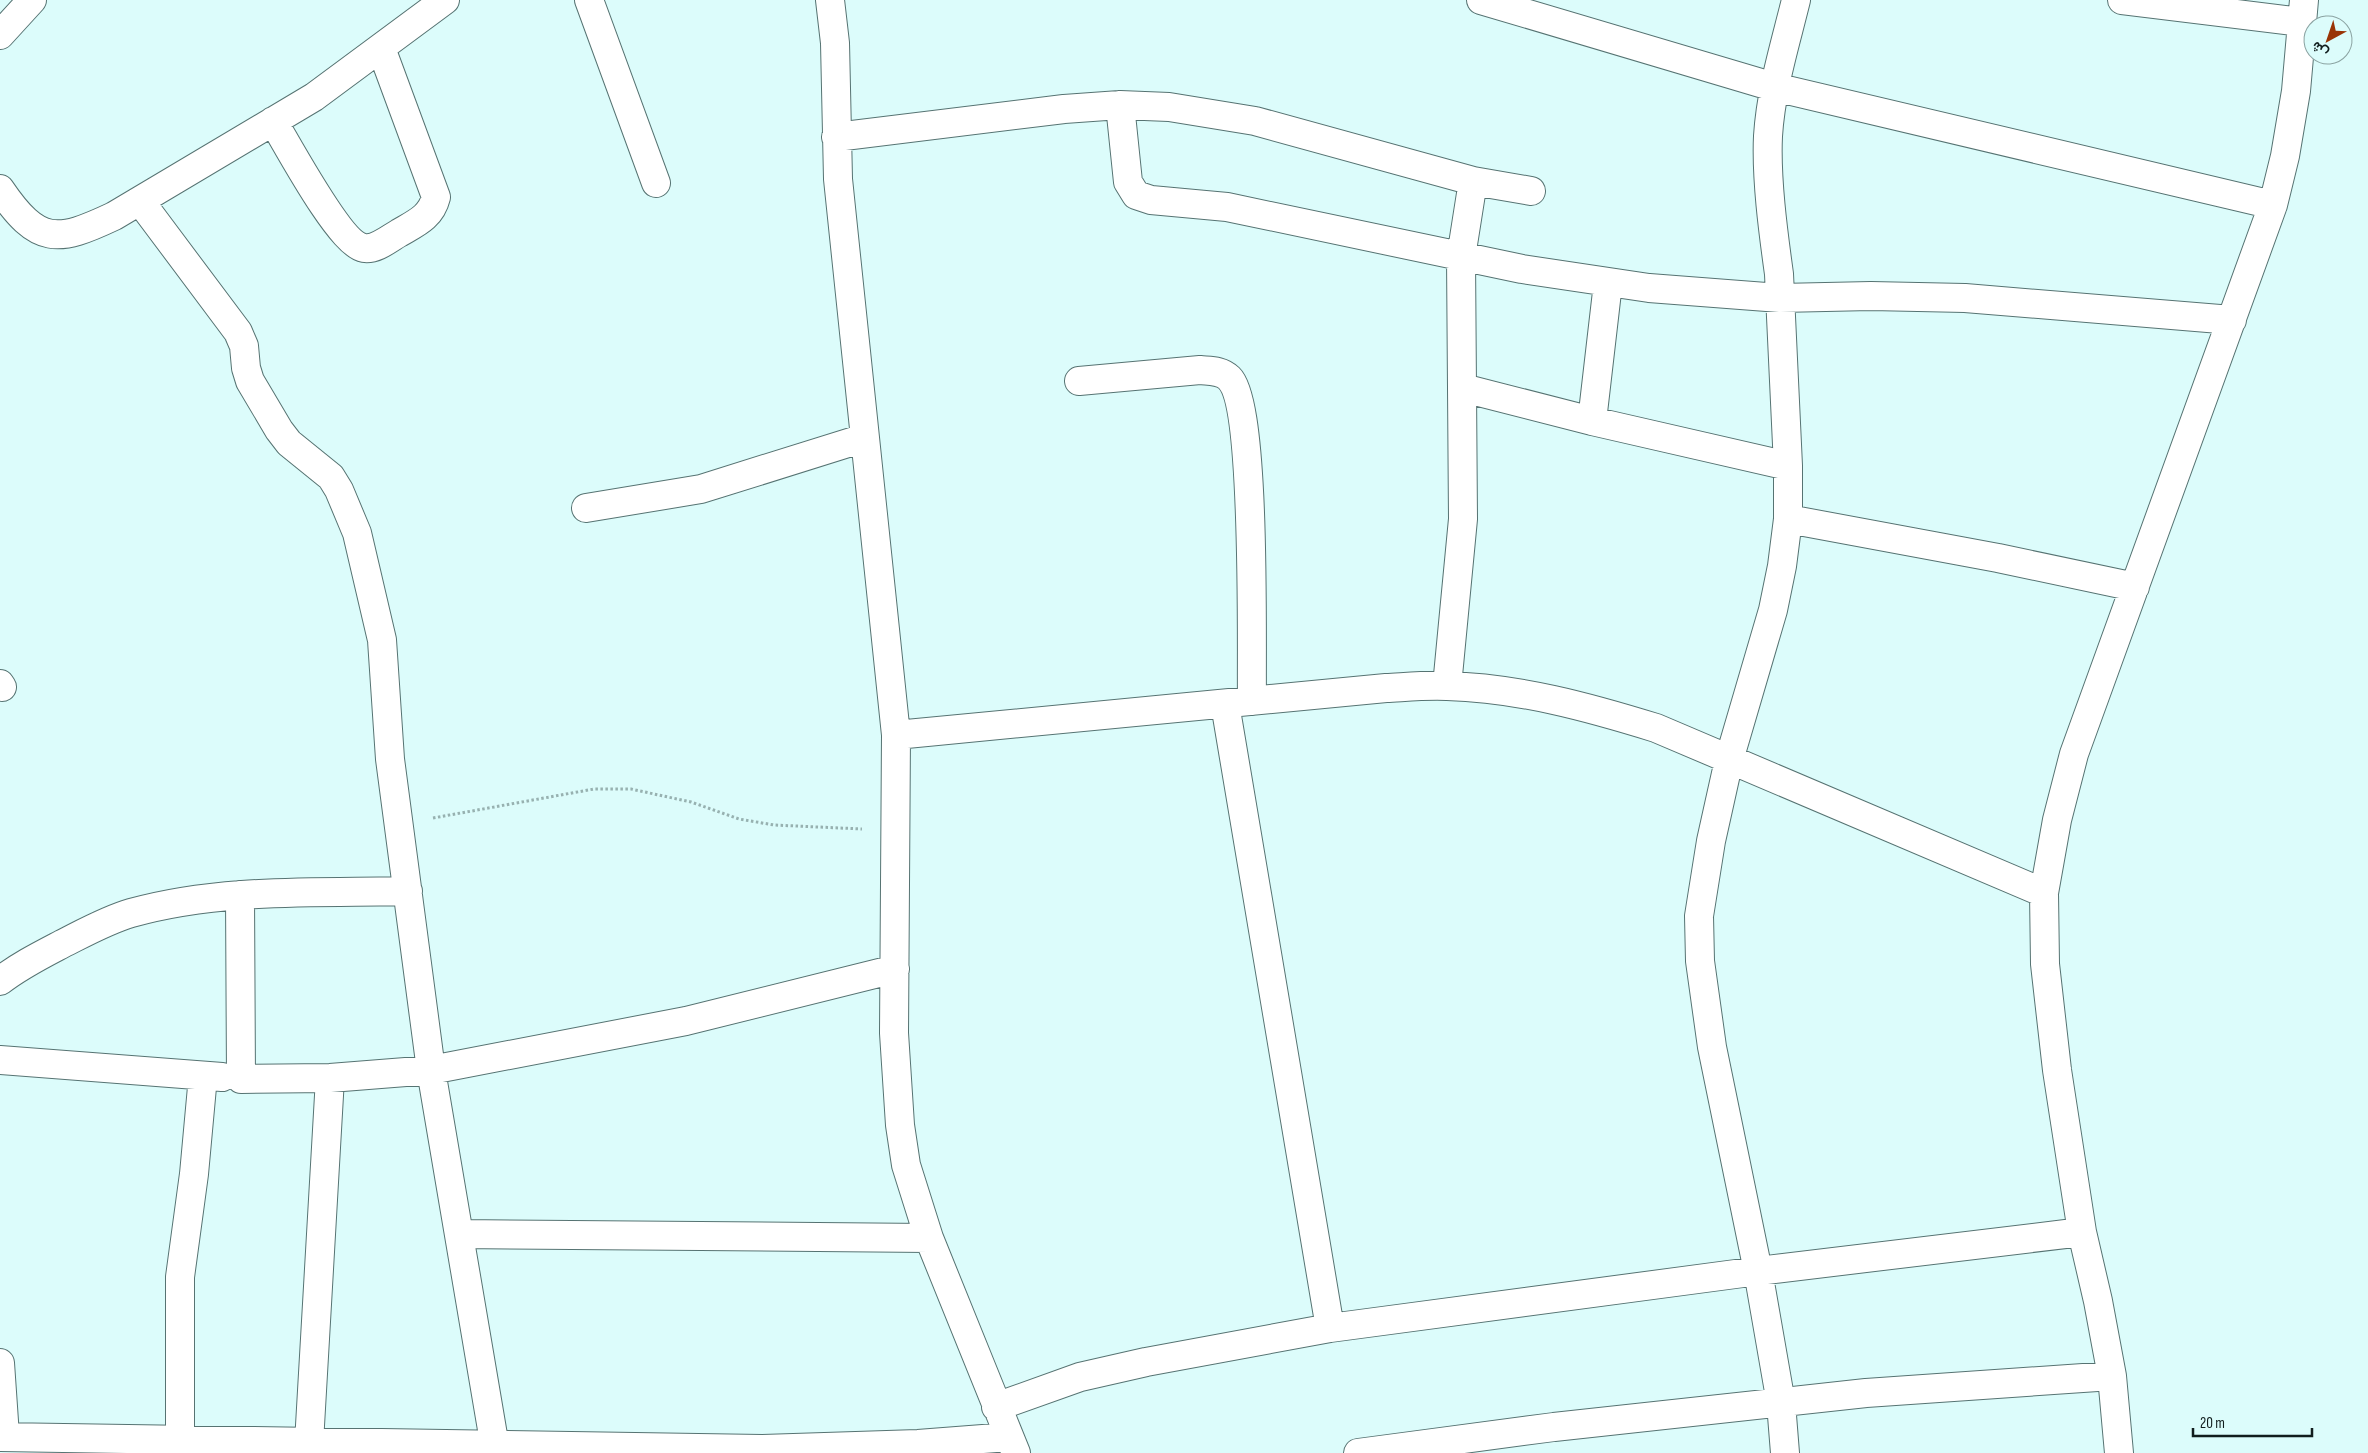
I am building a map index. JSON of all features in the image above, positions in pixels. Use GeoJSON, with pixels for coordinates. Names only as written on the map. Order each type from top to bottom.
{"type":"FeatureCollection","features":[{"type":"Feature","properties":{"kind":"street"},"geometry":{"type":"LineString","coordinates":[[0,35],[32,0]]}},
{"type":"Feature","properties":{"kind":"street"},"geometry":{"type":"LineString","coordinates":[[0,189],[11,206],[37,230],[59,236],[82,231],[140,201],[314,97],[445,0]]}},
{"type":"Feature","properties":{"kind":"street"},"geometry":{"type":"LineString","coordinates":[[589,0],[656,183]]}},
{"type":"Feature","properties":{"kind":"street"},"geometry":{"type":"LineString","coordinates":[[0,1363],[3,1436],[495,1449],[771,1449],[908,1445],[1012,1445],[929,1238],[906,1165],[900,1125],[894,1033],[896,735],[838,178],[835,43],[830,0]]}},
{"type":"Feature","properties":{"kind":"street"},"geometry":{"type":"LineString","coordinates":[[1481,0],[1774,87],[2273,205]]}},
{"type":"Feature","properties":{"kind":"street"},"geometry":{"type":"LineString","coordinates":[[1786,1453],[1782,1403],[1758,1271],[1712,1047],[1700,961],[1699,916],[1704,880],[1729,760],[1773,610],[1782,566],[1788,519],[1788,466],[1780,298],[1768,136],[1774,87],[1796,0]]}},
{"type":"Feature","properties":{"kind":"street"},"geometry":{"type":"LineString","coordinates":[[2119,1453],[2112,1376],[2098,1301],[2082,1232],[2057,1070],[2047,983],[2044,893],[2058,820],[2074,754],[2273,205],[2285,156],[2296,91],[2303,11],[2122,0]]}},
{"type":"Feature","properties":{"kind":"street"},"geometry":{"type":"LineString","coordinates":[[273,121],[335,223],[354,242],[364,248],[376,246],[427,216],[433,208],[436,197],[381,48]]}},
{"type":"Feature","properties":{"kind":"street"},"geometry":{"type":"LineString","coordinates":[[836,137],[1045,111],[1120,106],[1169,107],[1255,121],[1473,181],[1531,191]]}},
{"type":"Feature","properties":{"kind":"street"},"geometry":{"type":"LineString","coordinates":[[1120,106],[1126,174],[1131,189],[1136,195],[1151,200],[1246,211],[1461,257],[1608,283],[1698,293],[1780,298],[1871,296],[1965,298],[2232,320]]}},
{"type":"Feature","properties":{"kind":"street"},"geometry":{"type":"LineString","coordinates":[[1447,686],[1463,519],[1461,257],[1473,181]]}},
{"type":"Feature","properties":{"kind":"street"},"geometry":{"type":"LineString","coordinates":[[140,201],[238,332],[244,346],[246,368],[250,381],[279,430],[289,443],[331,477],[348,510],[357,533],[382,640],[390,759],[431,1070],[495,1449]]}},
{"type":"Feature","properties":{"kind":"street"},"geometry":{"type":"LineString","coordinates":[[1592,421],[1608,283]]}},
{"type":"Feature","properties":{"kind":"street"},"geometry":{"type":"LineString","coordinates":[[1079,381],[1200,370],[1218,371],[1229,378],[1237,390],[1247,457],[1250,497],[1252,701]]}},
{"type":"Feature","properties":{"kind":"street"},"geometry":{"type":"LineString","coordinates":[[1463,388],[1592,421],[1788,466]]}},
{"type":"Feature","properties":{"kind":"street"},"geometry":{"type":"LineString","coordinates":[[586,508],[700,489],[864,438]]}},
{"type":"Feature","properties":{"kind":"street"},"geometry":{"type":"LineString","coordinates":[[1788,519],[1998,558],[2135,587]]}},
{"type":"Feature","properties":{"kind":"street"},"geometry":{"type":"LineString","coordinates":[[896,735],[1386,688],[1447,686],[1524,693],[1594,709],[1656,728],[2044,893]]}},
{"type":"Feature","properties":{"kind":"street"},"geometry":{"type":"LineString","coordinates":[[1224,704],[1330,1328]]}},
{"type":"Feature","properties":{"kind":"street"},"geometry":{"type":"LineString","coordinates":[[0,981],[42,955],[100,925],[160,906],[240,895],[408,890]]}},
{"type":"Feature","properties":{"kind":"street"},"geometry":{"type":"LineString","coordinates":[[240,895],[241,1079]]}},
{"type":"Feature","properties":{"kind":"street"},"geometry":{"type":"LineString","coordinates":[[0,1060],[241,1079],[330,1078],[431,1070],[676,1023],[895,969]]}},
{"type":"Feature","properties":{"kind":"street"},"geometry":{"type":"LineString","coordinates":[[180,1440],[180,1284],[196,1158],[203,1076]]}},
{"type":"Feature","properties":{"kind":"street"},"geometry":{"type":"LineString","coordinates":[[309,1443],[330,1078]]}},
{"type":"Feature","properties":{"kind":"street"},"geometry":{"type":"LineString","coordinates":[[996,1407],[1080,1377],[1146,1362],[1330,1328],[1758,1271],[2082,1232]]}},
{"type":"Feature","properties":{"kind":"street"},"geometry":{"type":"LineString","coordinates":[[459,1234],[929,1238]]}},
{"type":"Feature","properties":{"kind":"street"},"geometry":{"type":"LineString","coordinates":[[1358,1453],[1554,1427],[1866,1393],[2112,1376]]}},
{"type":"Feature","properties":{"kind":"path"},"geometry":{"type":"LineString","coordinates":[[398,825],[594,790],[631,789],[691,802],[739,819],[774,825],[895,830]]}}]}
